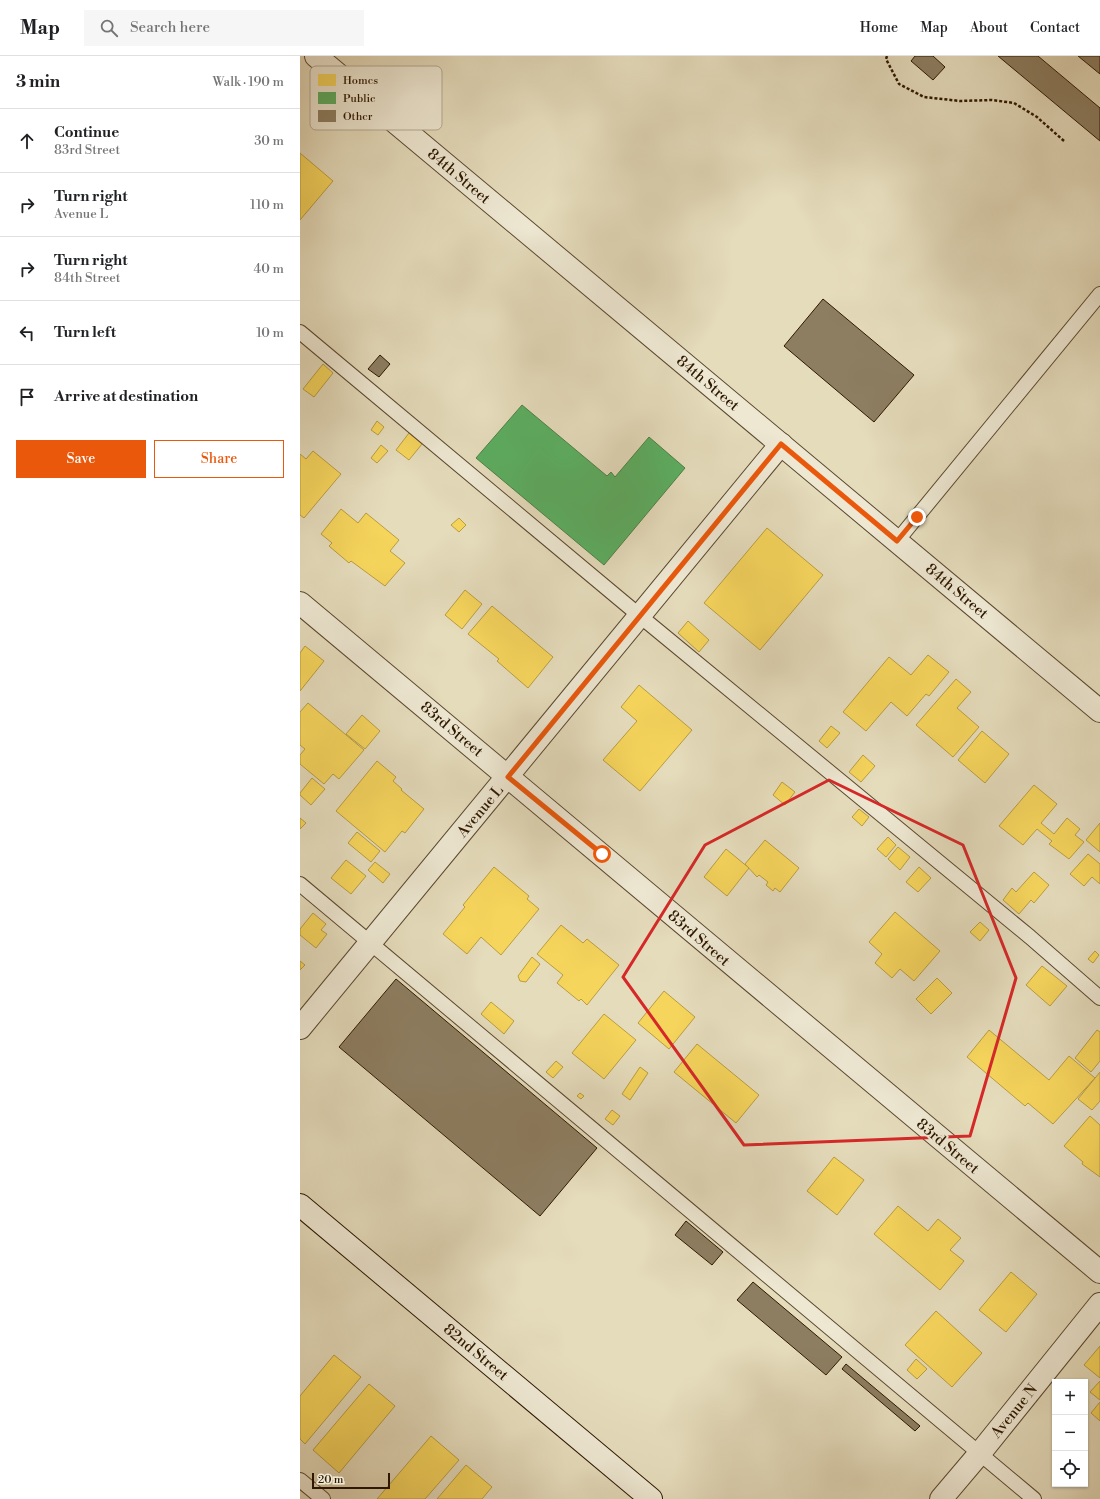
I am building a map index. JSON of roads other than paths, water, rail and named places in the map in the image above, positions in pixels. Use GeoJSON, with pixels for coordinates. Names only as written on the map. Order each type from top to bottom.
{"type":"FeatureCollection","features":[{"type":"Feature","properties":{"kind":"street","name":"84th Street"},"geometry":{"type":"LineString","coordinates":[[316,56],[328,66]]}},
{"type":"Feature","properties":{"kind":"street","name":"84th Street"},"geometry":{"type":"LineString","coordinates":[[405,130],[1100,711]]}},
{"type":"Feature","properties":{"kind":"street","name":"Avenue L"},"geometry":{"type":"LineString","coordinates":[[300,1028],[781,444]]}},
{"type":"Feature","properties":{"kind":"street","name":"83rd Street"},"geometry":{"type":"LineString","coordinates":[[300,603],[602,854],[750,981],[1100,1272]]}},
{"type":"Feature","properties":{"kind":"street","name":"82nd Street"},"geometry":{"type":"LineString","coordinates":[[300,1205],[651,1499]]}},
{"type":"Feature","properties":{"kind":"street","name":"Avenue N"},"geometry":{"type":"LineString","coordinates":[[940,1499],[980,1453],[1100,1304]]}},
{"type":"Feature","properties":{"kind":"lane"},"geometry":{"type":"LineString","coordinates":[[897,541],[1100,294]]}},
{"type":"Feature","properties":{"kind":"lane"},"geometry":{"type":"LineString","coordinates":[[300,332],[640,616],[1024,932],[1100,998]]}},
{"type":"Feature","properties":{"kind":"lane"},"geometry":{"type":"LineString","coordinates":[[300,884],[1034,1499]]}},
{"type":"Feature","properties":{"kind":"lane"},"geometry":{"type":"LineString","coordinates":[[300,1480],[323,1499]]}}]}
